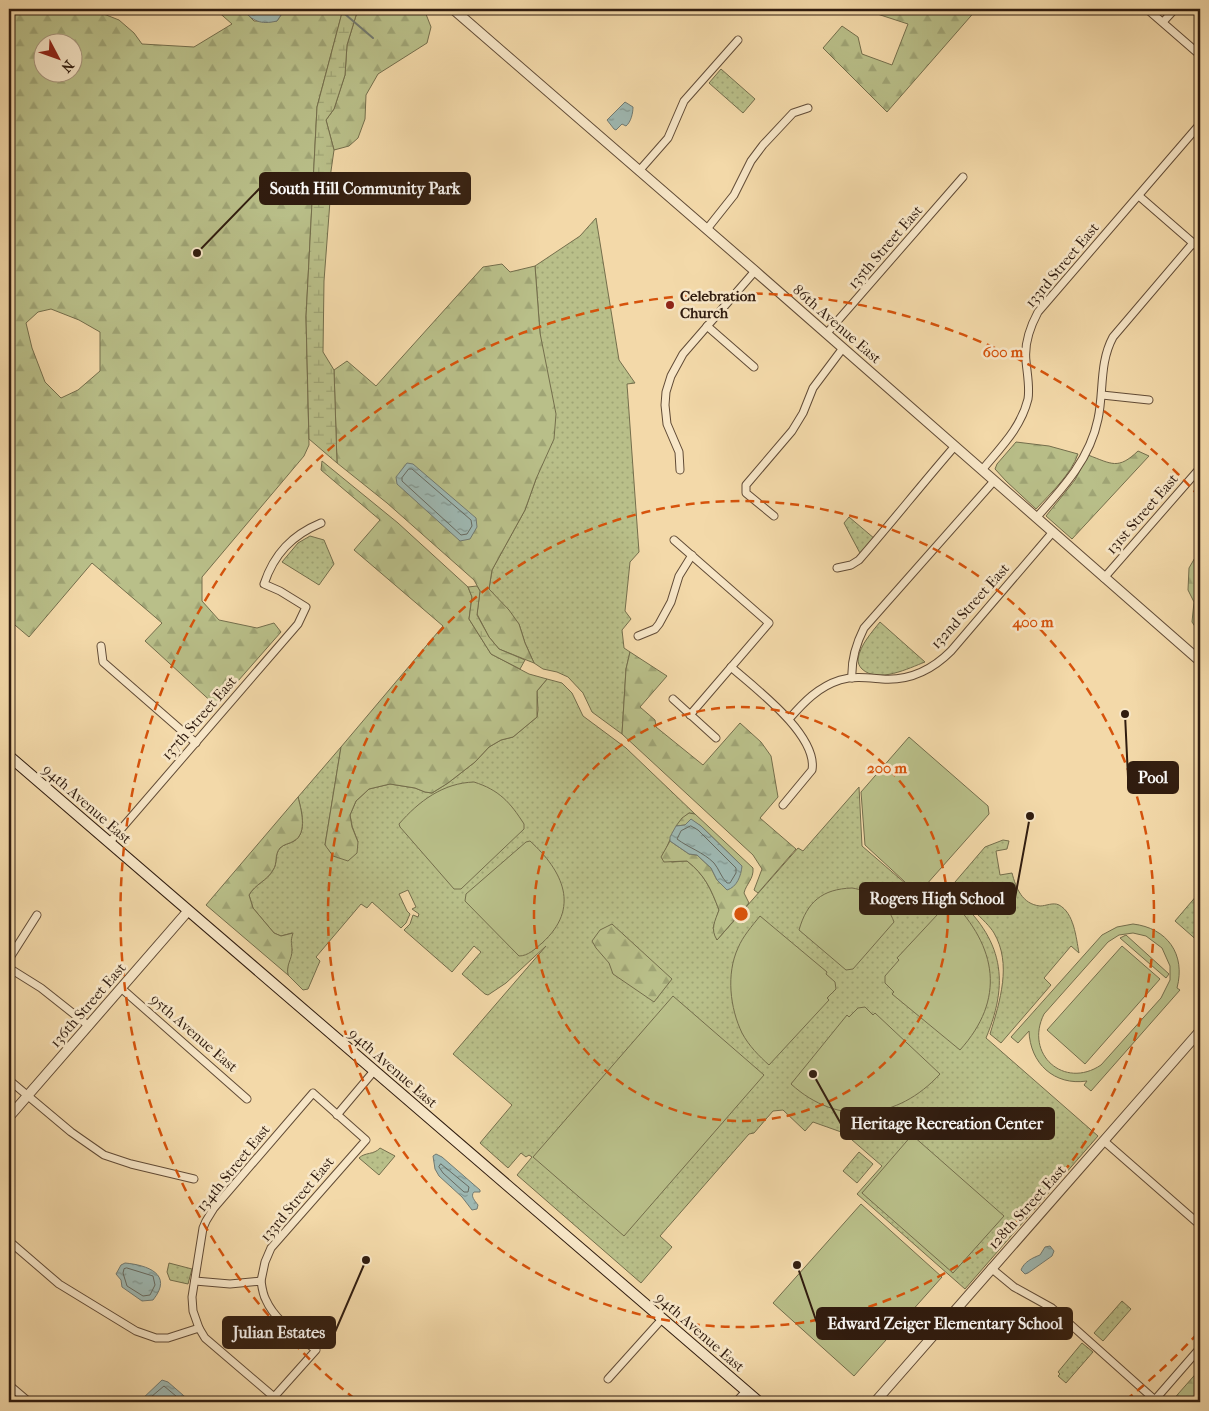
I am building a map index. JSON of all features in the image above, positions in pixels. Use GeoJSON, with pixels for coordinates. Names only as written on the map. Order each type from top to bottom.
{"type":"FeatureCollection","features":[{"type":"Feature","properties":{"kind":"main road","name":"94th Avenue East"},"geometry":{"type":"LineString","coordinates":[[9,756],[759,1402]]}},
{"type":"Feature","properties":{"kind":"street","name":"86th Avenue East"},"geometry":{"type":"LineString","coordinates":[[453,9],[755,270],[1052,533],[1200,661]]}},
{"type":"Feature","properties":{"kind":"street"},"geometry":{"type":"LineString","coordinates":[[1147,9],[1200,55]]}},
{"type":"Feature","properties":{"kind":"street"},"geometry":{"type":"LineString","coordinates":[[1163,22],[1175,9]]}},
{"type":"Feature","properties":{"kind":"street"},"geometry":{"type":"LineString","coordinates":[[639,170],[668,138],[684,101],[738,40]]}},
{"type":"Feature","properties":{"kind":"street"},"geometry":{"type":"LineString","coordinates":[[707,229],[734,195],[751,161],[763,145],[792,113],[808,108]]}},
{"type":"Feature","properties":{"kind":"street","name":"133rd Street East"},"geometry":{"type":"LineString","coordinates":[[982,470],[1012,434],[1022,417],[1028,394],[1025,358],[1027,340],[1038,312],[1200,124]]}},
{"type":"Feature","properties":{"kind":"street","name":"135th Street East"},"geometry":{"type":"LineString","coordinates":[[827,334],[963,178]]}},
{"type":"Feature","properties":{"kind":"street"},"geometry":{"type":"LineString","coordinates":[[1139,196],[1200,249]]}},
{"type":"Feature","properties":{"kind":"street"},"geometry":{"type":"LineString","coordinates":[[1036,518],[1066,485],[1084,457],[1094,432],[1102,395],[1101,375],[1103,363],[1113,337],[1193,243]]}},
{"type":"Feature","properties":{"kind":"street"},"geometry":{"type":"LineString","coordinates":[[680,470],[679,452],[667,424],[665,405],[666,392],[671,376],[677,362],[755,270]]}},
{"type":"Feature","properties":{"kind":"street"},"geometry":{"type":"LineString","coordinates":[[707,326],[754,367]]}},
{"type":"Feature","properties":{"kind":"street"},"geometry":{"type":"LineString","coordinates":[[774,516],[746,493],[746,485],[792,431],[803,413],[813,388],[843,348]]}},
{"type":"Feature","properties":{"kind":"street"},"geometry":{"type":"LineString","coordinates":[[1102,395],[1149,400]]}},
{"type":"Feature","properties":{"kind":"street"},"geometry":{"type":"LineString","coordinates":[[837,568],[849,566],[859,560],[903,510],[914,493],[954,446]]}},
{"type":"Feature","properties":{"kind":"street","name":"131st Street East"},"geometry":{"type":"LineString","coordinates":[[1104,578],[1200,468]]}},
{"type":"Feature","properties":{"kind":"street"},"geometry":{"type":"LineString","coordinates":[[852,678],[852,661],[855,648],[864,628],[994,481]]}},
{"type":"Feature","properties":{"kind":"street","name":"137th Street East"},"geometry":{"type":"LineString","coordinates":[[109,843],[298,624],[306,607],[280,590],[264,584],[275,559],[282,549],[299,534],[321,523]]}},
{"type":"Feature","properties":{"kind":"street","name":"132nd Street East"},"geometry":{"type":"LineString","coordinates":[[789,719],[814,694],[832,684],[852,678],[895,679],[906,677],[920,673],[934,665],[950,651],[1052,533]]}},
{"type":"Feature","properties":{"kind":"street"},"geometry":{"type":"LineString","coordinates":[[674,540],[769,623],[690,715]]}},
{"type":"Feature","properties":{"kind":"street"},"geometry":{"type":"LineString","coordinates":[[638,636],[655,629],[659,624],[671,602],[679,576],[692,555]]}},
{"type":"Feature","properties":{"kind":"street"},"geometry":{"type":"LineString","coordinates":[[101,646],[104,662],[196,743]]}},
{"type":"Feature","properties":{"kind":"street"},"geometry":{"type":"LineString","coordinates":[[731,667],[789,719],[812,752],[812,770],[783,805]]}},
{"type":"Feature","properties":{"kind":"street"},"geometry":{"type":"LineString","coordinates":[[673,699],[716,738]]}},
{"type":"Feature","properties":{"kind":"street","name":"136th Street East"},"geometry":{"type":"LineString","coordinates":[[9,1117],[188,911]]}},
{"type":"Feature","properties":{"kind":"street"},"geometry":{"type":"LineString","coordinates":[[9,959],[37,915]]}},
{"type":"Feature","properties":{"kind":"street"},"geometry":{"type":"LineString","coordinates":[[9,968],[41,988],[89,1026]]}},
{"type":"Feature","properties":{"kind":"street","name":"95th Avenue East"},"geometry":{"type":"LineString","coordinates":[[121,988],[247,1099]]}},
{"type":"Feature","properties":{"kind":"street","name":"128th Street East"},"geometry":{"type":"LineString","coordinates":[[875,1402],[1200,1032]]}},
{"type":"Feature","properties":{"kind":"street"},"geometry":{"type":"LineString","coordinates":[[337,1115],[374,1071]]}},
{"type":"Feature","properties":{"kind":"street"},"geometry":{"type":"LineString","coordinates":[[9,1080],[71,1132],[104,1155],[131,1164],[194,1179]]}},
{"type":"Feature","properties":{"kind":"street","name":"134th Street East"},"geometry":{"type":"LineString","coordinates":[[199,1328],[192,1303],[204,1228],[210,1214],[314,1094],[337,1115]]}},
{"type":"Feature","properties":{"kind":"street","name":"133rd Street East"},"geometry":{"type":"LineString","coordinates":[[261,1281],[265,1262],[271,1248],[366,1140],[337,1115]]}},
{"type":"Feature","properties":{"kind":"street"},"geometry":{"type":"LineString","coordinates":[[1104,1141],[1200,1225]]}},
{"type":"Feature","properties":{"kind":"street"},"geometry":{"type":"LineString","coordinates":[[9,1241],[59,1284],[136,1331],[156,1338],[168,1338],[199,1328],[205,1338],[274,1397],[316,1350],[271,1309],[266,1301],[261,1281],[230,1284],[196,1281]]}},
{"type":"Feature","properties":{"kind":"street"},"geometry":{"type":"LineString","coordinates":[[991,1268],[1014,1287],[1052,1308],[1154,1401],[1200,1348]]}},
{"type":"Feature","properties":{"kind":"street"},"geometry":{"type":"LineString","coordinates":[[608,1379],[662,1319]]}},
{"type":"Feature","properties":{"kind":"street"},"geometry":{"type":"LineString","coordinates":[[9,1385],[28,1402]]}},
{"type":"Feature","properties":{"kind":"street"},"geometry":{"type":"LineString","coordinates":[[736,1402],[746,1391]]}},
{"type":"Feature","properties":{"kind":"green space"},"geometry":{"type":"Polygon","coordinates":[[[9,9],[91,9],[119,20],[134,33],[142,44],[194,47],[232,24],[215,9],[242,9],[254,21],[277,21],[285,9],[343,9],[317,107],[306,317],[309,445],[304,456],[202,577],[202,601],[219,620],[257,628],[274,623],[281,632],[216,706],[145,641],[162,623],[92,563],[29,637],[9,620],[9,9]],[[51,309],[38,312],[26,323],[32,348],[45,382],[61,398],[78,390],[100,371],[100,332],[79,320],[51,309]]]}},
{"type":"Feature","properties":{"kind":"green space"},"geometry":{"type":"Polygon","coordinates":[[[343,9],[358,9],[347,45],[345,75],[334,109],[326,120],[334,150],[330,178],[324,281],[323,352],[334,370],[337,463],[309,439],[306,317],[317,107],[343,9]]]}},
{"type":"Feature","properties":{"kind":"green space"},"geometry":{"type":"Polygon","coordinates":[[[358,9],[424,9],[431,27],[427,43],[378,74],[366,95],[365,119],[358,138],[349,146],[334,150],[326,120],[334,109],[345,75],[347,45],[358,9]]]}},
{"type":"Feature","properties":{"kind":"green space"},"geometry":{"type":"Polygon","coordinates":[[[862,9],[977,9],[887,112],[823,48],[842,26],[858,37],[862,54],[892,65],[908,24],[862,9]]]}},
{"type":"Feature","properties":{"kind":"green space"},"geometry":{"type":"Polygon","coordinates":[[[721,69],[755,99],[743,113],[709,83],[721,69]]]}},
{"type":"Feature","properties":{"kind":"green space"},"geometry":{"type":"Polygon","coordinates":[[[596,218],[619,360],[635,383],[627,384],[639,552],[630,562],[625,611],[631,619],[622,630],[624,648],[630,652],[626,669],[622,734],[592,712],[583,693],[568,677],[543,669],[534,663],[519,624],[489,589],[492,570],[525,510],[536,479],[540,333],[535,266],[580,236],[596,218]]]}},
{"type":"Feature","properties":{"kind":"green space"},"geometry":{"type":"Polygon","coordinates":[[[502,264],[510,272],[535,266],[540,333],[556,414],[554,439],[536,479],[525,510],[492,570],[489,589],[509,610],[519,624],[534,663],[499,649],[489,637],[477,614],[480,591],[474,580],[387,503],[337,463],[334,370],[347,361],[376,386],[483,267],[502,264]]]}},
{"type":"Feature","properties":{"kind":"green space"},"geometry":{"type":"Polygon","coordinates":[[[1016,442],[1049,446],[1078,454],[1066,476],[1036,509],[995,469],[1016,442]]]}},
{"type":"Feature","properties":{"kind":"green space"},"geometry":{"type":"Polygon","coordinates":[[[1138,451],[1149,456],[1072,539],[1046,516],[1075,480],[1088,455],[1114,464],[1125,461],[1138,451]]]}},
{"type":"Feature","properties":{"kind":"green space"},"geometry":{"type":"Polygon","coordinates":[[[322,461],[398,523],[468,587],[472,597],[469,619],[491,654],[529,674],[547,679],[537,691],[537,717],[513,737],[501,740],[489,747],[475,762],[432,793],[390,784],[369,789],[356,801],[350,815],[358,842],[357,853],[348,861],[333,856],[325,845],[341,747],[443,626],[354,550],[380,520],[321,470],[322,461]]]}},
{"type":"Feature","properties":{"kind":"green space"},"geometry":{"type":"Polygon","coordinates":[[[849,517],[875,539],[861,555],[844,523],[849,517]]]}},
{"type":"Feature","properties":{"kind":"green space"},"geometry":{"type":"Polygon","coordinates":[[[310,536],[324,540],[334,564],[319,585],[282,562],[298,543],[310,536]]]}},
{"type":"Feature","properties":{"kind":"green space"},"geometry":{"type":"Polygon","coordinates":[[[1200,549],[1200,634],[1192,622],[1194,602],[1188,590],[1189,568],[1200,549]]]}},
{"type":"Feature","properties":{"kind":"green space"},"geometry":{"type":"Polygon","coordinates":[[[477,586],[480,591],[477,615],[489,637],[499,649],[525,660],[520,669],[491,654],[469,619],[472,597],[468,587],[477,586]]]}},
{"type":"Feature","properties":{"kind":"green space"},"geometry":{"type":"Polygon","coordinates":[[[880,622],[925,662],[885,675],[876,675],[862,669],[858,662],[859,654],[867,639],[880,622]]]}},
{"type":"Feature","properties":{"kind":"green space"},"geometry":{"type":"Polygon","coordinates":[[[630,652],[667,676],[640,707],[655,720],[656,727],[703,765],[740,723],[761,742],[771,756],[778,797],[760,818],[796,849],[758,893],[754,890],[762,869],[753,855],[622,734],[626,669],[630,652]]]}},
{"type":"Feature","properties":{"kind":"green space"},"geometry":{"type":"Polygon","coordinates":[[[547,679],[562,683],[572,693],[583,716],[626,748],[695,814],[689,813],[680,822],[662,857],[672,862],[687,861],[707,883],[719,910],[713,928],[717,940],[798,848],[803,851],[859,787],[862,846],[935,909],[950,892],[980,924],[990,941],[996,958],[999,976],[994,1016],[986,1038],[1098,1136],[965,1289],[857,1194],[882,1166],[844,1133],[813,1122],[805,1131],[783,1110],[773,1111],[754,1133],[749,1134],[660,1236],[672,1247],[641,1283],[517,1175],[532,1157],[529,1155],[526,1157],[521,1153],[508,1168],[480,1143],[512,1105],[453,1054],[546,946],[506,983],[488,995],[485,994],[462,974],[481,952],[474,946],[452,972],[404,930],[410,924],[413,915],[418,917],[419,914],[412,909],[416,907],[408,890],[399,894],[410,914],[406,923],[401,928],[372,902],[367,908],[361,904],[316,957],[320,961],[308,989],[303,990],[288,975],[286,968],[292,950],[290,942],[292,933],[281,936],[274,933],[253,908],[249,895],[273,870],[280,848],[298,837],[301,832],[302,821],[298,797],[341,747],[325,845],[358,842],[350,815],[356,801],[369,789],[390,784],[432,793],[475,762],[489,747],[501,740],[513,737],[537,717],[537,691],[547,679]]]}},
{"type":"Feature","properties":{"kind":"green space"},"geometry":{"type":"Polygon","coordinates":[[[909,737],[988,806],[989,814],[918,894],[865,845],[861,792],[909,737]]]}},
{"type":"Feature","properties":{"kind":"green space"},"geometry":{"type":"Polygon","coordinates":[[[474,782],[497,793],[509,803],[524,824],[524,829],[461,889],[454,889],[399,824],[432,795],[452,786],[474,782]]]}},
{"type":"Feature","properties":{"kind":"green space"},"geometry":{"type":"Polygon","coordinates":[[[298,797],[301,808],[301,832],[294,841],[280,848],[273,870],[249,895],[253,908],[274,933],[281,936],[293,933],[288,975],[206,905],[298,797]]]}},
{"type":"Feature","properties":{"kind":"green space"},"geometry":{"type":"Polygon","coordinates":[[[689,813],[695,814],[753,868],[744,893],[749,903],[717,940],[714,929],[719,910],[703,877],[687,861],[664,862],[661,857],[670,841],[689,854],[697,855],[711,868],[717,880],[742,866],[701,826],[691,820],[685,825],[676,826],[689,813]]]}},
{"type":"Feature","properties":{"kind":"green space"},"geometry":{"type":"Polygon","coordinates":[[[1003,840],[1009,841],[1007,849],[996,851],[1000,875],[1012,873],[1018,890],[1024,899],[1034,905],[1057,904],[1064,909],[1074,926],[1079,953],[1071,946],[1044,978],[1051,985],[1001,1043],[990,1034],[1002,983],[1002,957],[999,945],[994,933],[986,922],[949,889],[985,847],[1003,840]]]}},
{"type":"Feature","properties":{"kind":"green space"},"geometry":{"type":"Polygon","coordinates":[[[530,841],[542,853],[559,877],[564,903],[561,917],[554,930],[534,950],[519,956],[465,901],[466,894],[526,842],[530,841]]]}},
{"type":"Feature","properties":{"kind":"green space"},"geometry":{"type":"Polygon","coordinates":[[[852,888],[866,892],[878,899],[887,909],[894,922],[853,969],[846,970],[799,930],[806,912],[817,899],[832,891],[852,888]]]}},
{"type":"Feature","properties":{"kind":"green space"},"geometry":{"type":"Polygon","coordinates":[[[1198,894],[1200,895],[1200,943],[1175,921],[1198,894]]]}},
{"type":"Feature","properties":{"kind":"green space"},"geometry":{"type":"Polygon","coordinates":[[[951,900],[978,936],[986,955],[990,974],[989,993],[984,1012],[975,1031],[960,1050],[892,994],[894,992],[885,983],[885,976],[899,960],[897,958],[951,900]]]}},
{"type":"Feature","properties":{"kind":"green space"},"geometry":{"type":"Polygon","coordinates":[[[760,916],[827,972],[826,974],[835,982],[836,989],[827,998],[829,1000],[769,1065],[754,1050],[742,1033],[732,1002],[731,991],[734,958],[745,935],[760,916]]]}},
{"type":"Feature","properties":{"kind":"green space"},"geometry":{"type":"Polygon","coordinates":[[[612,924],[672,979],[654,1002],[613,974],[609,963],[592,941],[600,930],[612,924]]]}},
{"type":"Feature","properties":{"kind":"green space"},"geometry":{"type":"Polygon","coordinates":[[[1133,924],[1155,931],[1164,937],[1176,954],[1179,964],[1177,988],[1180,990],[1091,1091],[1084,1085],[1087,1081],[1075,1082],[1064,1080],[1046,1070],[1034,1053],[1030,1043],[1029,1031],[1018,1043],[1011,1037],[1102,935],[1117,927],[1133,924]],[[1133,933],[1119,935],[1108,942],[1044,1014],[1039,1029],[1039,1042],[1043,1054],[1051,1064],[1061,1070],[1074,1073],[1087,1072],[1101,1065],[1161,998],[1170,980],[1170,966],[1162,948],[1146,936],[1133,933]]]}},
{"type":"Feature","properties":{"kind":"green space"},"geometry":{"type":"Polygon","coordinates":[[[1126,935],[1169,974],[1166,978],[1120,938],[1126,935]]]}},
{"type":"Feature","properties":{"kind":"green space"},"geometry":{"type":"Polygon","coordinates":[[[1122,946],[1160,979],[1085,1064],[1047,1030],[1122,946]]]}},
{"type":"Feature","properties":{"kind":"green space"},"geometry":{"type":"Polygon","coordinates":[[[673,996],[764,1075],[624,1236],[533,1157],[673,996]]]}},
{"type":"Feature","properties":{"kind":"green space"},"geometry":{"type":"Polygon","coordinates":[[[865,1007],[873,1015],[875,1013],[940,1074],[906,1101],[887,1109],[848,1112],[828,1107],[809,1098],[791,1084],[847,1015],[849,1017],[858,1008],[865,1007]]]}},
{"type":"Feature","properties":{"kind":"green space"},"geometry":{"type":"Polygon","coordinates":[[[912,1135],[1004,1216],[953,1273],[862,1193],[912,1135]]]}},
{"type":"Feature","properties":{"kind":"green space"},"geometry":{"type":"Polygon","coordinates":[[[380,1148],[395,1156],[379,1175],[359,1158],[380,1148]]]}},
{"type":"Feature","properties":{"kind":"green space"},"geometry":{"type":"Polygon","coordinates":[[[859,1152],[873,1164],[857,1183],[843,1171],[859,1152]]]}},
{"type":"Feature","properties":{"kind":"green space"},"geometry":{"type":"Polygon","coordinates":[[[861,1204],[942,1277],[854,1376],[773,1303],[861,1204]]]}},
{"type":"Feature","properties":{"kind":"green space"},"geometry":{"type":"Polygon","coordinates":[[[169,1263],[192,1269],[188,1284],[170,1280],[167,1272],[169,1263]]]}},
{"type":"Feature","properties":{"kind":"green space"},"geometry":{"type":"Polygon","coordinates":[[[1122,1301],[1131,1309],[1103,1341],[1094,1333],[1122,1301]]]}},
{"type":"Feature","properties":{"kind":"green space"},"geometry":{"type":"Polygon","coordinates":[[[1082,1343],[1093,1352],[1066,1383],[1058,1376],[1060,1374],[1058,1372],[1082,1343]]]}},
{"type":"Feature","properties":{"kind":"green space"},"geometry":{"type":"Polygon","coordinates":[[[1200,1369],[1200,1398],[1195,1402],[1171,1402],[1200,1369]]]}},
{"type":"Feature","properties":{"kind":"water"},"geometry":{"type":"Polygon","coordinates":[[[242,9],[285,9],[277,21],[261,22],[253,19],[242,9]]]}},
{"type":"Feature","properties":{"kind":"water"},"geometry":{"type":"Polygon","coordinates":[[[625,102],[633,107],[633,112],[626,126],[622,124],[616,130],[607,120],[625,102]]]}},
{"type":"Feature","properties":{"kind":"water"},"geometry":{"type":"Polygon","coordinates":[[[407,463],[413,464],[476,518],[477,527],[470,539],[460,541],[397,484],[396,477],[407,463]]]}},
{"type":"Feature","properties":{"kind":"water"},"geometry":{"type":"Polygon","coordinates":[[[691,819],[701,826],[742,866],[738,881],[730,889],[727,890],[717,880],[711,868],[697,855],[689,854],[670,841],[676,826],[685,825],[691,819]]]}},
{"type":"Feature","properties":{"kind":"water"},"geometry":{"type":"Polygon","coordinates":[[[436,1154],[480,1190],[480,1192],[474,1192],[473,1195],[478,1205],[477,1209],[472,1210],[462,1197],[439,1176],[435,1169],[433,1156],[436,1154]]]}},
{"type":"Feature","properties":{"kind":"water"},"geometry":{"type":"Polygon","coordinates":[[[1050,1246],[1054,1251],[1052,1256],[1028,1273],[1025,1274],[1021,1270],[1031,1259],[1040,1255],[1045,1247],[1050,1246]]]}},
{"type":"Feature","properties":{"kind":"water"},"geometry":{"type":"Polygon","coordinates":[[[125,1263],[142,1266],[155,1272],[159,1277],[161,1284],[153,1300],[142,1301],[122,1287],[121,1280],[116,1274],[121,1265],[125,1263]]]}},
{"type":"Feature","properties":{"kind":"water"},"geometry":{"type":"Polygon","coordinates":[[[162,1380],[168,1382],[191,1402],[139,1402],[162,1380]]]}},
{"type":"Feature","properties":{"kind":"waterway"},"geometry":{"type":"LineString","coordinates":[[339,9],[373,38]]}},
{"type":"Feature","properties":{"kind":"place","name":"South Hill Community Park"},"geometry":{"type":"Point","coordinates":[197,253]}},
{"type":"Feature","properties":{"kind":"place","name":"Celebration Church"},"geometry":{"type":"Point","coordinates":[670,305]}},
{"type":"Feature","properties":{"kind":"place","name":"Pool"},"geometry":{"type":"Point","coordinates":[1125,714]}},
{"type":"Feature","properties":{"kind":"place","name":"Rogers High School"},"geometry":{"type":"Point","coordinates":[1030,816]}},
{"type":"Feature","properties":{"kind":"place","name":"Heritage Recreation Center"},"geometry":{"type":"Point","coordinates":[813,1074]}},
{"type":"Feature","properties":{"kind":"place","name":"Julian Estates"},"geometry":{"type":"Point","coordinates":[366,1260]}},
{"type":"Feature","properties":{"kind":"place","name":"Edward Zeiger Elementary School"},"geometry":{"type":"Point","coordinates":[797,1265]}}]}
